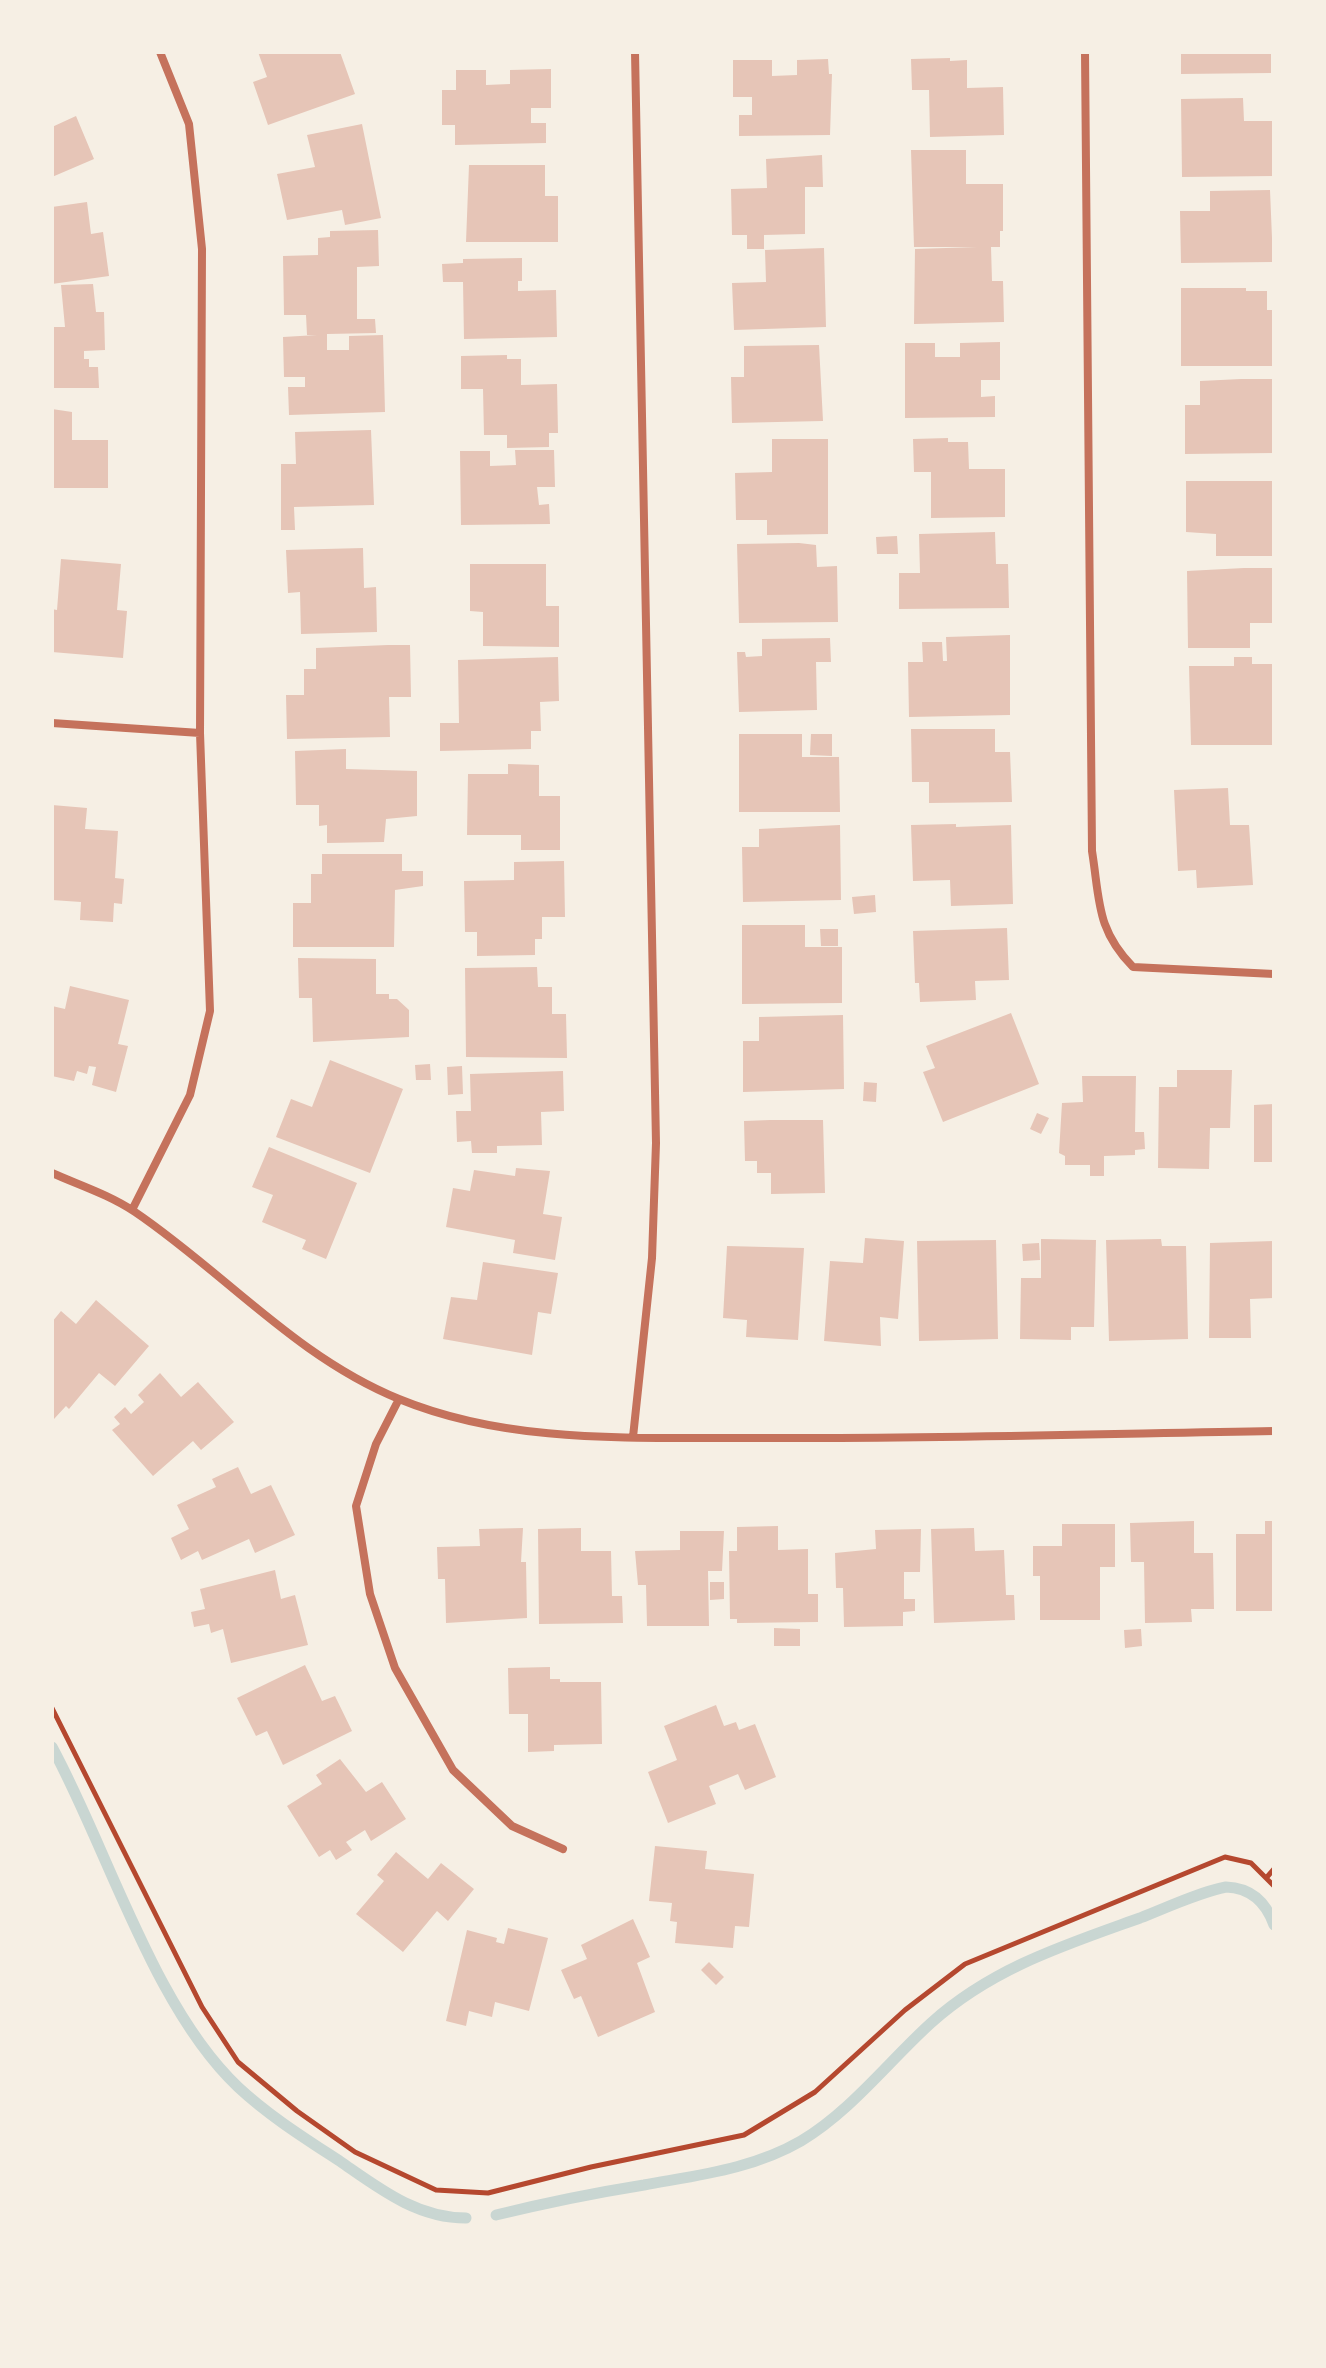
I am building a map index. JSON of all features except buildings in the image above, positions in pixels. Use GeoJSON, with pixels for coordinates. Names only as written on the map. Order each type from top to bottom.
{"type":"FeatureCollection","features":[{"type":"Feature","properties":{"kind":"street"},"geometry":{"type":"LineString","coordinates":[[132,1210],[190,1095],[210,1011],[200,733],[202,249],[189,124],[160,52]]}},
{"type":"Feature","properties":{"kind":"street"},"geometry":{"type":"LineString","coordinates":[[633,1437],[652,1258],[656,1143],[635,52]]}},
{"type":"Feature","properties":{"kind":"street"},"geometry":{"type":"LineString","coordinates":[[1085,52],[1092,851],[1104,928],[1117,951],[1133,967],[1274,974]]}},
{"type":"Feature","properties":{"kind":"street"},"geometry":{"type":"LineString","coordinates":[[52,723],[200,733]]}},
{"type":"Feature","properties":{"kind":"street"},"geometry":{"type":"LineString","coordinates":[[52,1173],[132,1210],[329,1364],[399,1399],[473,1422],[548,1434],[633,1437],[838,1438],[1274,1431]]}},
{"type":"Feature","properties":{"kind":"street"},"geometry":{"type":"LineString","coordinates":[[399,1399],[376,1444],[356,1506],[370,1594],[395,1668],[453,1770],[512,1826],[563,1849]]}},
{"type":"Feature","properties":{"kind":"path"},"geometry":{"type":"LineString","coordinates":[[52,1708],[202,2007],[238,2062],[297,2111],[355,2152],[436,2190],[488,2193],[591,2167],[744,2135],[815,2092],[905,2010],[965,1964],[1225,1857],[1251,1863],[1274,1886]]}},
{"type":"Feature","properties":{"kind":"path"},"geometry":{"type":"LineString","coordinates":[[1267,1877],[1274,1869]]}},
{"type":"Feature","properties":{"kind":"waterway"},"geometry":{"type":"LineString","coordinates":[[52,1747],[157,1972],[208,2054],[262,2108],[385,2192],[431,2213],[466,2218]]}},
{"type":"Feature","properties":{"kind":"waterway"},"geometry":{"type":"LineString","coordinates":[[496,2215],[570,2198],[725,2170],[783,2151],[836,2115],[931,2023],[979,1987],[1030,1960],[1193,1897],[1226,1887],[1243,1890],[1262,1903],[1274,1925]]}}]}
